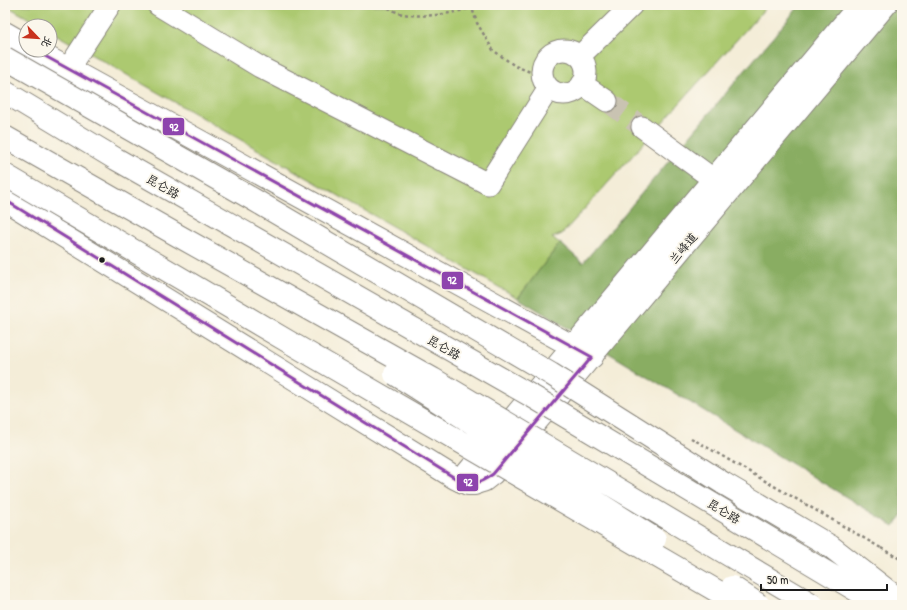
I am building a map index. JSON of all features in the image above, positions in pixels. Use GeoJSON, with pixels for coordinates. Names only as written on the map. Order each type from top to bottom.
{"type":"FeatureCollection","features":[{"type":"Feature","properties":{"kind":"main road"},"geometry":{"type":"LineString","coordinates":[[5,33],[18,40]]}},
{"type":"Feature","properties":{"kind":"main road"},"geometry":{"type":"LineString","coordinates":[[5,58],[256,201],[551,374],[723,483],[830,546],[902,584],[887,605]]}},
{"type":"Feature","properties":{"kind":"main road"},"geometry":{"type":"LineString","coordinates":[[48,58],[592,357]]}},
{"type":"Feature","properties":{"kind":"main road","name":"昆仑路"},"geometry":{"type":"LineString","coordinates":[[5,92],[116,159],[535,398],[882,605]]}},
{"type":"Feature","properties":{"kind":"main road"},"geometry":{"type":"LineString","coordinates":[[5,137],[433,379],[813,605]]}},
{"type":"Feature","properties":{"kind":"main road"},"geometry":{"type":"LineString","coordinates":[[5,175],[741,605]]}},
{"type":"Feature","properties":{"kind":"main road"},"geometry":{"type":"LineString","coordinates":[[5,200],[467,483]]}},
{"type":"Feature","properties":{"kind":"main road"},"geometry":{"type":"LineString","coordinates":[[177,235],[759,605]]}},
{"type":"Feature","properties":{"kind":"main road"},"geometry":{"type":"LineString","coordinates":[[535,398],[723,483]]}},
{"type":"Feature","properties":{"kind":"main road"},"geometry":{"type":"LineString","coordinates":[[830,546],[902,602]]}},
{"type":"Feature","properties":{"kind":"street"},"geometry":{"type":"LineString","coordinates":[[68,69],[110,5]]}},
{"type":"Feature","properties":{"kind":"street"},"geometry":{"type":"LineString","coordinates":[[158,5],[260,67],[488,184],[546,82],[544,62],[548,56],[553,52],[567,49],[580,56],[584,62],[586,70],[585,77],[577,90],[563,94],[555,92],[546,82]]}},
{"type":"Feature","properties":{"kind":"street"},"geometry":{"type":"LineString","coordinates":[[580,56],[632,5]]}},
{"type":"Feature","properties":{"kind":"street","name":"兰峰道"},"geometry":{"type":"LineString","coordinates":[[467,483],[572,347],[859,5]]}},
{"type":"Feature","properties":{"kind":"street","name":"兰峰道"},"geometry":{"type":"LineString","coordinates":[[467,483],[484,481],[493,474],[886,5]]}},
{"type":"Feature","properties":{"kind":"street"},"geometry":{"type":"LineString","coordinates":[[582,84],[607,101]]}},
{"type":"Feature","properties":{"kind":"street"},"geometry":{"type":"LineString","coordinates":[[642,127],[730,192]]}},
{"type":"Feature","properties":{"kind":"path"},"geometry":{"type":"LineString","coordinates":[[383,5],[402,14],[436,15],[454,13],[471,6],[477,23],[493,50],[515,66],[546,82]]}},
{"type":"Feature","properties":{"kind":"path"},"geometry":{"type":"LineString","coordinates":[[689,437],[902,560]]}},
{"type":"Feature","properties":{"kind":"green space"},"geometry":{"type":"Polygon","coordinates":[[[5,5],[768,5],[562,234],[552,238],[560,243],[518,298],[58,36],[58,18],[28,18],[5,5]]]}},
{"type":"Feature","properties":{"kind":"green space"},"geometry":{"type":"Polygon","coordinates":[[[800,5],[902,5],[902,516],[894,526],[518,298],[560,243],[583,263],[800,5]]]}},
{"type":"Feature","properties":{"kind":"tunnel"},"geometry":{"type":"LineString","coordinates":[[607,101],[642,127]]}},
{"type":"Feature","properties":{"kind":"transit line","name":"92"},"geometry":{"type":"LineString","coordinates":[[49,58],[592,357]]}},
{"type":"Feature","properties":{"kind":"transit line","name":"92"},"geometry":{"type":"LineString","coordinates":[[5,200],[455,478],[466,482],[479,482],[493,474],[592,357]]}}]}
